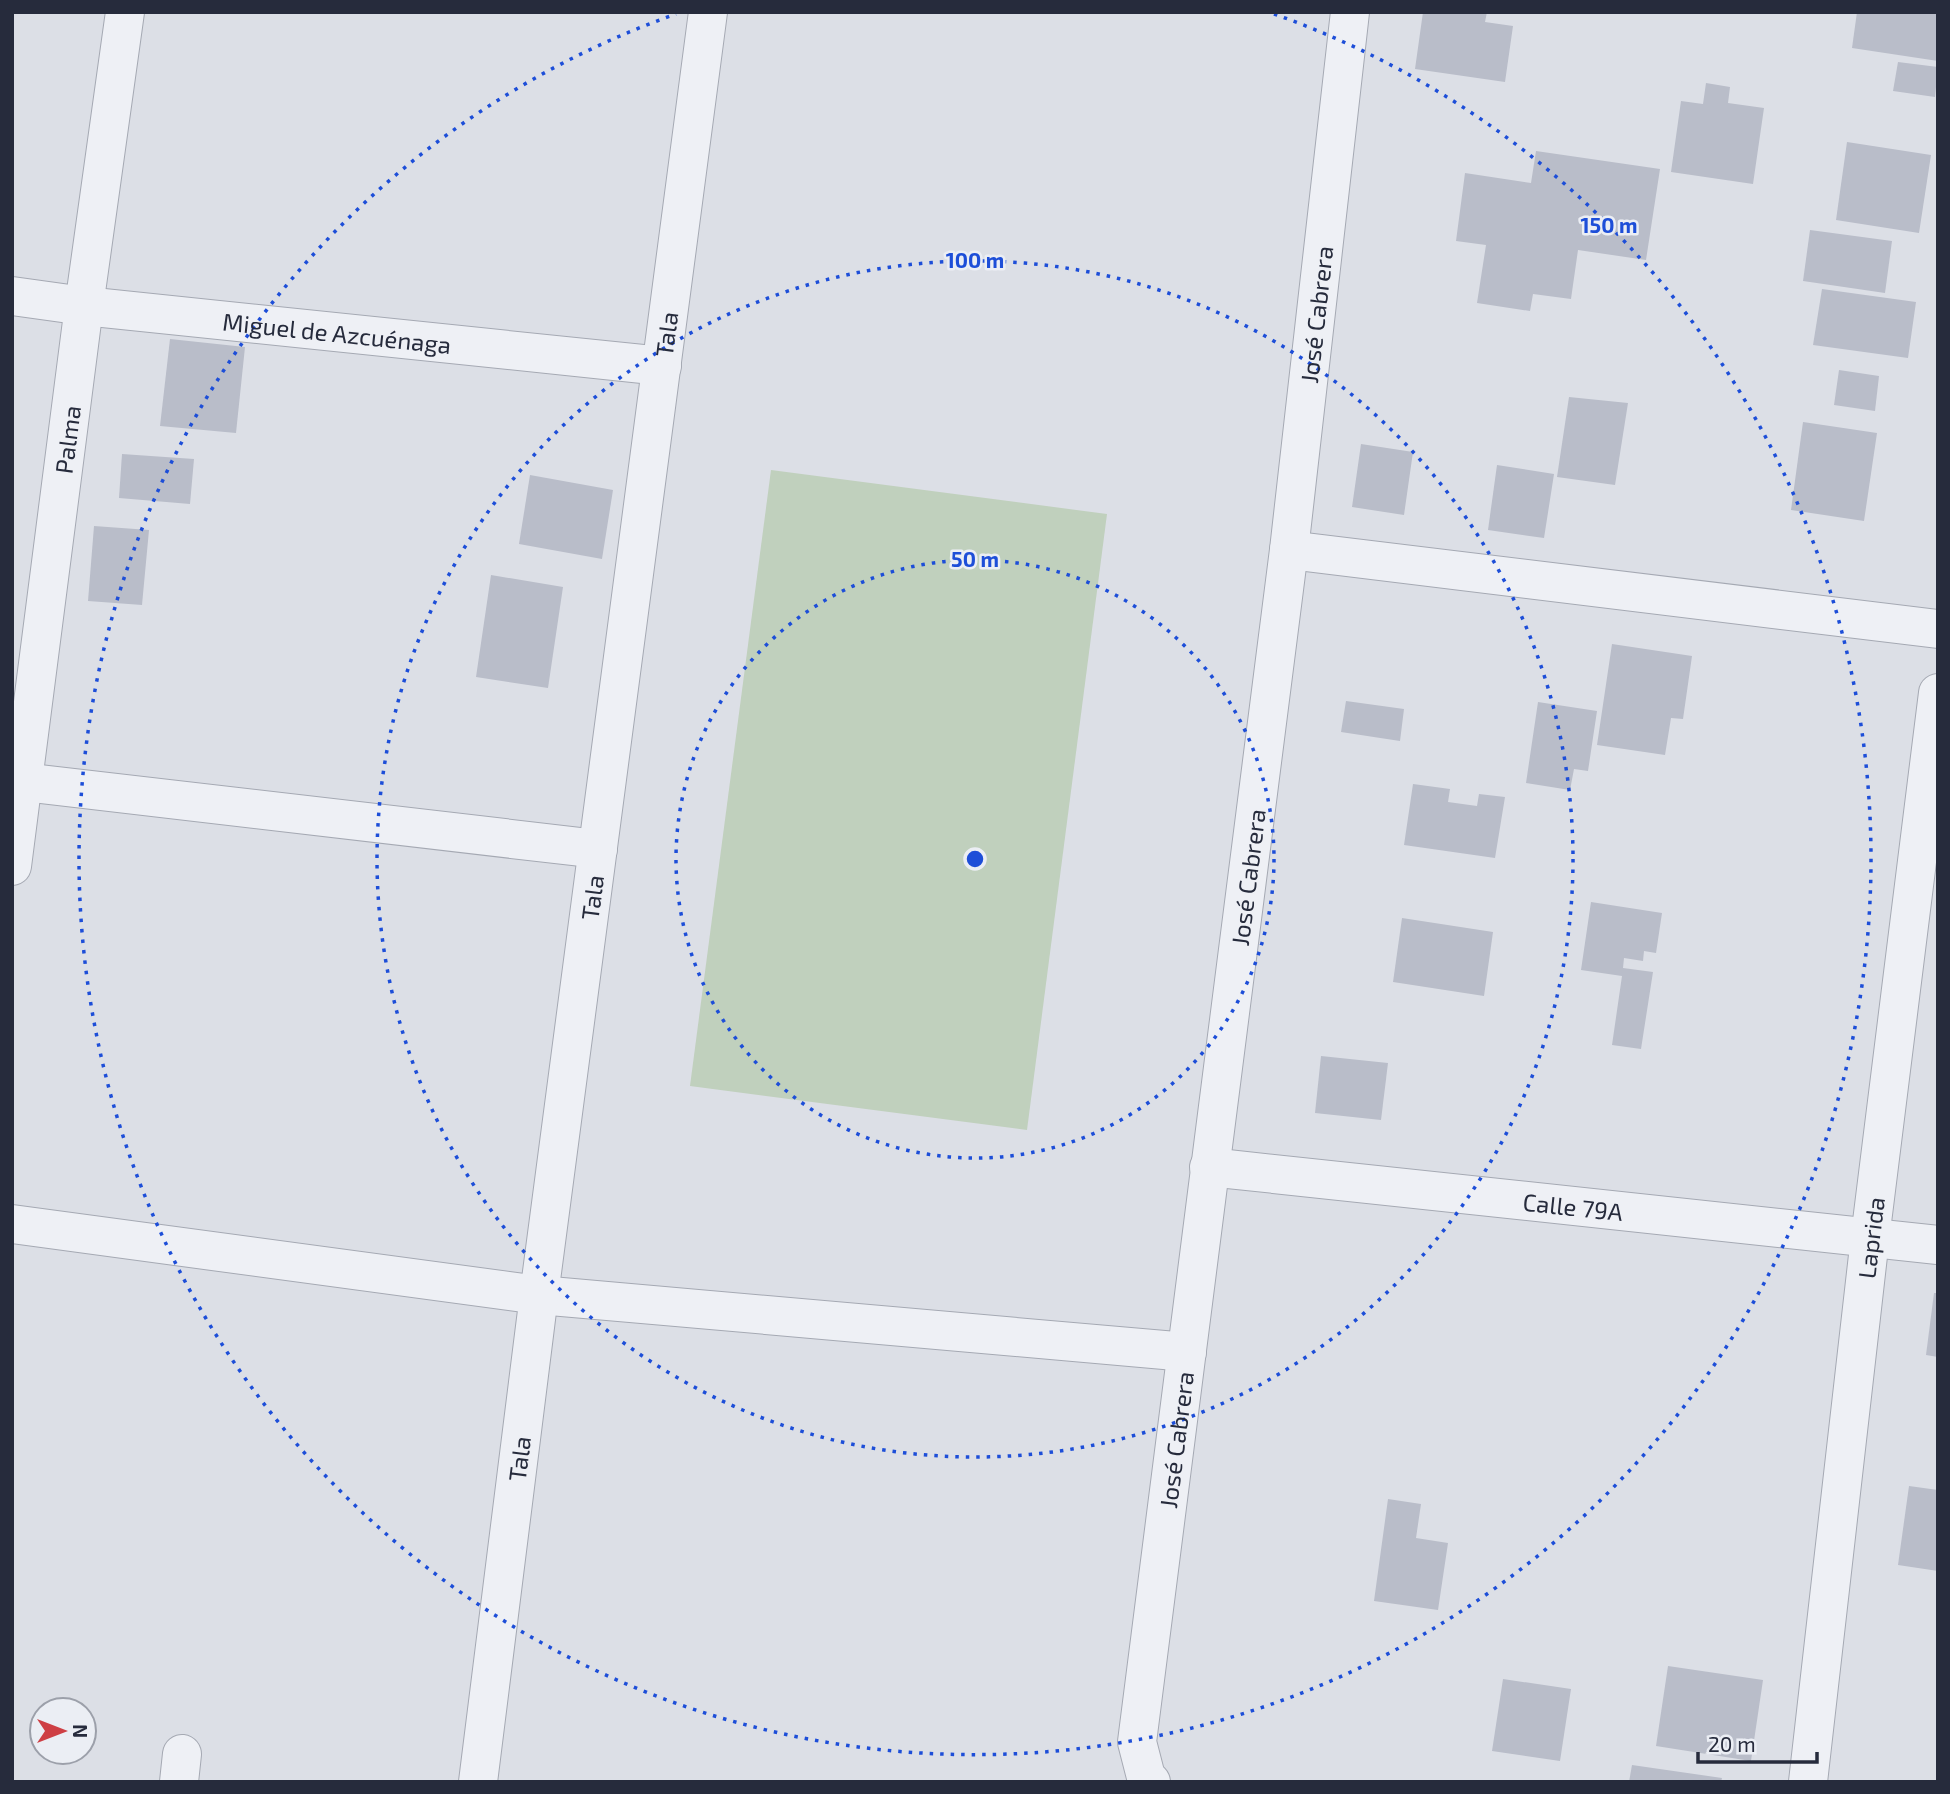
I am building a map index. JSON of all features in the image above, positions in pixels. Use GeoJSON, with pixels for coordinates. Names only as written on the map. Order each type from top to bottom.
{"type":"FeatureCollection","features":[{"type":"Feature","properties":{"kind":"street","name":"Palma"},"geometry":{"type":"LineString","coordinates":[[12,866],[125,12]]}},
{"type":"Feature","properties":{"kind":"street","name":"Tala"},"geometry":{"type":"LineString","coordinates":[[478,1782],[539,1295],[708,12]]}},
{"type":"Feature","properties":{"kind":"street","name":"José Cabrera"},"geometry":{"type":"LineString","coordinates":[[1151,1782],[1146,1777],[1137,1742],[1289,550],[1350,12]]}},
{"type":"Feature","properties":{"kind":"street","name":"Miguel de Azcuénaga"},"geometry":{"type":"LineString","coordinates":[[12,296],[84,306],[662,366]]}},
{"type":"Feature","properties":{"kind":"street"},"geometry":{"type":"LineString","coordinates":[[1289,550],[1938,629]]}},
{"type":"Feature","properties":{"kind":"street","name":"Laprida"},"geometry":{"type":"LineString","coordinates":[[1808,1782],[1870,1238],[1938,693]]}},
{"type":"Feature","properties":{"kind":"street"},"geometry":{"type":"LineString","coordinates":[[23,782],[598,849]]}},
{"type":"Feature","properties":{"kind":"street","name":"Calle 79A"},"geometry":{"type":"LineString","coordinates":[[1209,1167],[1938,1245]]}},
{"type":"Feature","properties":{"kind":"street"},"geometry":{"type":"LineString","coordinates":[[12,1224],[539,1295],[1188,1352]]}},
{"type":"Feature","properties":{"kind":"green space"},"geometry":{"type":"Polygon","coordinates":[[[771,470],[1107,514],[1027,1130],[690,1086],[771,470]]]}},
{"type":"Feature","properties":{"kind":"building"},"geometry":{"type":"Polygon","coordinates":[[[1423,12],[1487,12],[1485,22],[1513,26],[1505,82],[1415,69],[1423,12]]]}},
{"type":"Feature","properties":{"kind":"building"},"geometry":{"type":"Polygon","coordinates":[[[1857,12],[1938,13],[1938,61],[1852,48],[1857,12]]]}},
{"type":"Feature","properties":{"kind":"building"},"geometry":{"type":"Polygon","coordinates":[[[1898,62],[1938,67],[1935,97],[1893,91],[1898,62]]]}},
{"type":"Feature","properties":{"kind":"building"},"geometry":{"type":"Polygon","coordinates":[[[1706,83],[1730,87],[1728,103],[1764,108],[1753,184],[1671,172],[1681,101],[1703,104],[1706,83]]]}},
{"type":"Feature","properties":{"kind":"building"},"geometry":{"type":"Polygon","coordinates":[[[1847,142],[1931,155],[1919,233],[1836,220],[1847,142]]]}},
{"type":"Feature","properties":{"kind":"building"},"geometry":{"type":"Polygon","coordinates":[[[1536,151],[1660,169],[1646,260],[1578,250],[1571,299],[1533,294],[1530,311],[1477,303],[1486,245],[1456,241],[1465,173],[1531,183],[1536,151]]]}},
{"type":"Feature","properties":{"kind":"building"},"geometry":{"type":"Polygon","coordinates":[[[1810,230],[1892,241],[1885,293],[1803,281],[1810,230]]]}},
{"type":"Feature","properties":{"kind":"building"},"geometry":{"type":"Polygon","coordinates":[[[1822,289],[1916,302],[1908,358],[1813,345],[1822,289]]]}},
{"type":"Feature","properties":{"kind":"building"},"geometry":{"type":"Polygon","coordinates":[[[170,339],[245,347],[236,433],[160,426],[170,339]]]}},
{"type":"Feature","properties":{"kind":"building"},"geometry":{"type":"Polygon","coordinates":[[[1839,370],[1879,376],[1875,411],[1834,405],[1839,370]]]}},
{"type":"Feature","properties":{"kind":"building"},"geometry":{"type":"Polygon","coordinates":[[[1569,397],[1628,403],[1615,485],[1557,477],[1569,397]]]}},
{"type":"Feature","properties":{"kind":"building"},"geometry":{"type":"Polygon","coordinates":[[[1803,422],[1877,433],[1864,521],[1791,510],[1803,422]]]}},
{"type":"Feature","properties":{"kind":"building"},"geometry":{"type":"Polygon","coordinates":[[[1361,444],[1413,452],[1404,515],[1352,507],[1361,444]]]}},
{"type":"Feature","properties":{"kind":"building"},"geometry":{"type":"Polygon","coordinates":[[[122,454],[194,459],[190,504],[119,498],[122,454]]]}},
{"type":"Feature","properties":{"kind":"building"},"geometry":{"type":"Polygon","coordinates":[[[1497,465],[1554,474],[1544,538],[1488,530],[1497,465]]]}},
{"type":"Feature","properties":{"kind":"building"},"geometry":{"type":"Polygon","coordinates":[[[530,475],[613,490],[602,559],[519,544],[530,475]]]}},
{"type":"Feature","properties":{"kind":"building"},"geometry":{"type":"Polygon","coordinates":[[[94,526],[149,530],[142,605],[88,601],[94,526]]]}},
{"type":"Feature","properties":{"kind":"building"},"geometry":{"type":"Polygon","coordinates":[[[491,575],[563,587],[548,688],[476,677],[491,575]]]}},
{"type":"Feature","properties":{"kind":"building"},"geometry":{"type":"Polygon","coordinates":[[[1612,644],[1692,656],[1683,719],[1671,718],[1665,755],[1597,745],[1612,644]]]}},
{"type":"Feature","properties":{"kind":"building"},"geometry":{"type":"Polygon","coordinates":[[[1346,701],[1404,709],[1400,741],[1341,732],[1346,701]]]}},
{"type":"Feature","properties":{"kind":"building"},"geometry":{"type":"Polygon","coordinates":[[[1538,702],[1597,711],[1588,771],[1574,769],[1570,790],[1526,783],[1538,702]]]}},
{"type":"Feature","properties":{"kind":"building"},"geometry":{"type":"Polygon","coordinates":[[[1413,784],[1450,789],[1448,802],[1477,806],[1479,794],[1505,797],[1495,858],[1404,845],[1413,784]]]}},
{"type":"Feature","properties":{"kind":"building"},"geometry":{"type":"Polygon","coordinates":[[[1591,902],[1662,913],[1656,953],[1644,951],[1643,961],[1624,958],[1623,968],[1653,972],[1641,1049],[1612,1045],[1622,976],[1581,970],[1591,902]]]}},
{"type":"Feature","properties":{"kind":"building"},"geometry":{"type":"Polygon","coordinates":[[[1402,918],[1493,932],[1484,996],[1393,982],[1402,918]]]}},
{"type":"Feature","properties":{"kind":"building"},"geometry":{"type":"Polygon","coordinates":[[[1321,1056],[1388,1063],[1381,1120],[1315,1113],[1321,1056]]]}},
{"type":"Feature","properties":{"kind":"building"},"geometry":{"type":"Polygon","coordinates":[[[1934,1293],[1938,1293],[1938,1357],[1926,1355],[1934,1293]]]}},
{"type":"Feature","properties":{"kind":"building"},"geometry":{"type":"Polygon","coordinates":[[[1909,1486],[1938,1490],[1938,1571],[1898,1565],[1909,1486]]]}},
{"type":"Feature","properties":{"kind":"building"},"geometry":{"type":"Polygon","coordinates":[[[1388,1499],[1421,1504],[1416,1538],[1448,1543],[1438,1610],[1374,1601],[1388,1499]]]}},
{"type":"Feature","properties":{"kind":"building"},"geometry":{"type":"Polygon","coordinates":[[[1668,1666],[1763,1680],[1751,1761],[1656,1746],[1668,1666]]]}},
{"type":"Feature","properties":{"kind":"building"},"geometry":{"type":"Polygon","coordinates":[[[1503,1679],[1571,1689],[1560,1761],[1492,1751],[1503,1679]]]}},
{"type":"Feature","properties":{"kind":"building"},"geometry":{"type":"Polygon","coordinates":[[[1632,1765],[1722,1778],[1721,1782],[1629,1782],[1632,1765]]]}}]}
